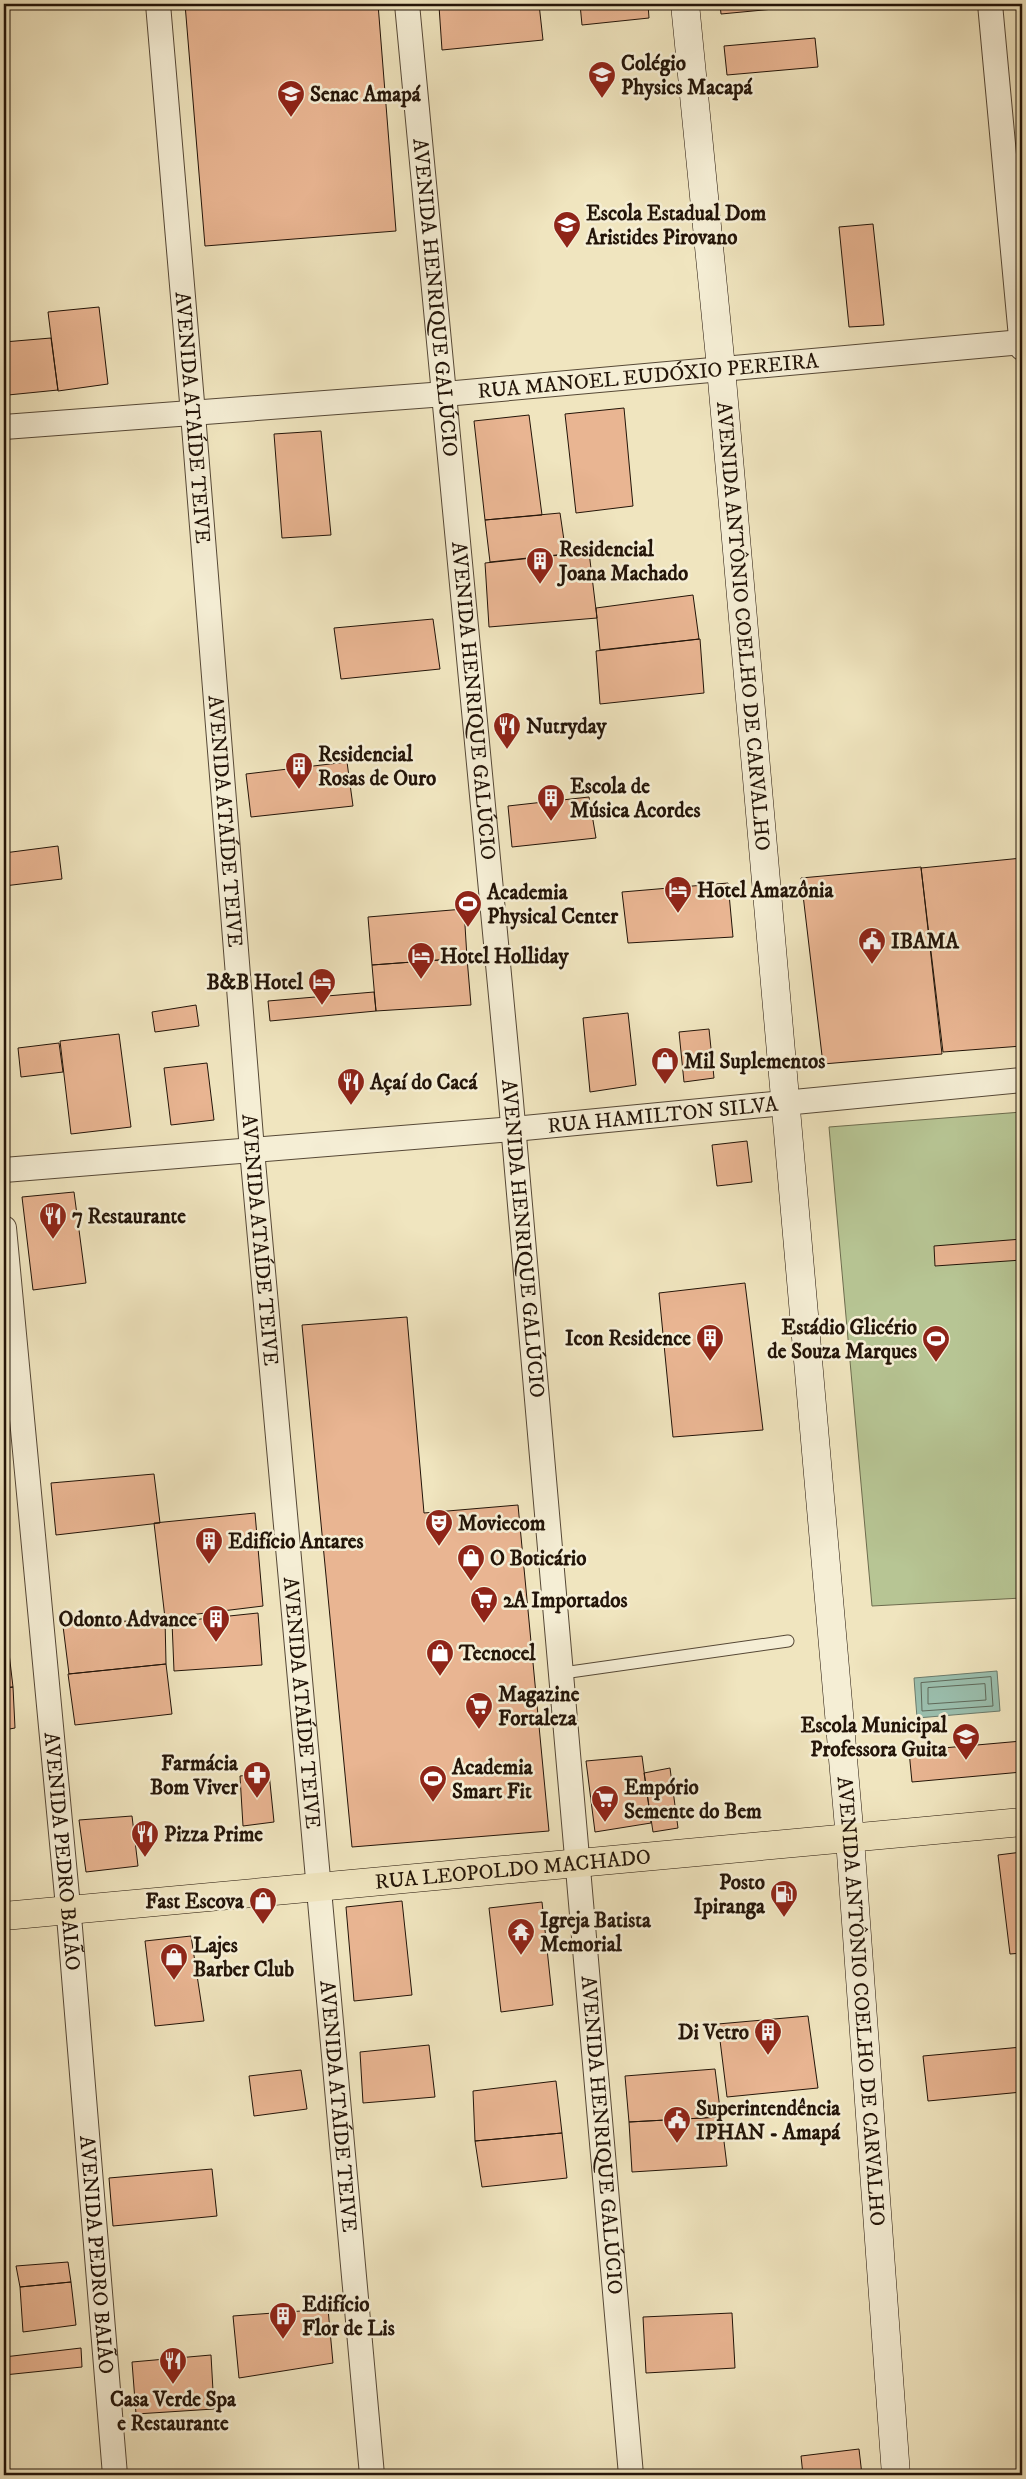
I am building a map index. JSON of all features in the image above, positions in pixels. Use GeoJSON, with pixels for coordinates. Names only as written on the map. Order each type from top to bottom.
{"type":"FeatureCollection","features":[{"type":"Feature","properties":{"kind":"main road","name":"RUA LEOPOLDO MACHADO"},"geometry":{"type":"LineString","coordinates":[[4,1916],[68,1912],[580,1865],[1022,1822]]}},
{"type":"Feature","properties":{"kind":"street","name":"AVENIDA ATAÍDE TEIVE"},"geometry":{"type":"LineString","coordinates":[[158,4],[252,1150],[321,1888],[372,2475]]}},
{"type":"Feature","properties":{"kind":"street","name":"AVENIDA HENRIQUE GALÚCIO"},"geometry":{"type":"LineString","coordinates":[[407,4],[564,1673],[631,2475]]}},
{"type":"Feature","properties":{"kind":"street","name":"AVENIDA ANTÔNIO COELHO DE CARVALHO"},"geometry":{"type":"LineString","coordinates":[[686,4],[721,368],[850,1838],[896,2475]]}},
{"type":"Feature","properties":{"kind":"street"},"geometry":{"type":"LineString","coordinates":[[990,4],[1022,348]]}},
{"type":"Feature","properties":{"kind":"street","name":"RUA MANOEL EUDÓXIO PEREIRA"},"geometry":{"type":"LineString","coordinates":[[4,427],[445,394],[1022,342]]}},
{"type":"Feature","properties":{"kind":"street","name":"RUA HAMILTON SILVA"},"geometry":{"type":"LineString","coordinates":[[4,1170],[514,1129],[786,1101],[1022,1080]]}},
{"type":"Feature","properties":{"kind":"street","name":"AVENIDA PEDRO BAIÃO"},"geometry":{"type":"LineString","coordinates":[[4,1228],[68,1912],[115,2475]]}},
{"type":"Feature","properties":{"kind":"lane"},"geometry":{"type":"LineString","coordinates":[[564,1673],[788,1641]]}},
{"type":"Feature","properties":{"kind":"shaded area","name":"Estádio Glicério de Souza Marques"},"geometry":{"type":"Polygon","coordinates":[[[1022,1112],[1022,1598],[872,1606],[829,1127],[1022,1112]]]}},
{"type":"Feature","properties":{"kind":"water"},"geometry":{"type":"Polygon","coordinates":[[[997,1671],[1000,1711],[917,1718],[914,1678],[997,1671]]]}},
{"type":"Feature","properties":{"kind":"building","name":"Senac Amapá"},"geometry":{"type":"Polygon","coordinates":[[[185,4],[378,4],[396,231],[205,246],[185,4]]]}},
{"type":"Feature","properties":{"kind":"building"},"geometry":{"type":"Polygon","coordinates":[[[539,4],[543,40],[442,50],[439,6],[539,4]]]}},
{"type":"Feature","properties":{"kind":"building"},"geometry":{"type":"Polygon","coordinates":[[[580,4],[648,4],[649,18],[582,25],[580,4]]]}},
{"type":"Feature","properties":{"kind":"building"},"geometry":{"type":"Polygon","coordinates":[[[720,4],[827,4],[721,14],[720,4]]]}},
{"type":"Feature","properties":{"kind":"building"},"geometry":{"type":"Polygon","coordinates":[[[815,38],[818,67],[727,75],[724,46],[815,38]]]}},
{"type":"Feature","properties":{"kind":"building"},"geometry":{"type":"Polygon","coordinates":[[[873,224],[884,325],[849,327],[839,227],[873,224]]]}},
{"type":"Feature","properties":{"kind":"building"},"geometry":{"type":"Polygon","coordinates":[[[99,307],[108,384],[58,391],[48,312],[99,307]]]}},
{"type":"Feature","properties":{"kind":"building"},"geometry":{"type":"Polygon","coordinates":[[[51,338],[58,390],[8,395],[4,342],[51,338]]]}},
{"type":"Feature","properties":{"kind":"building"},"geometry":{"type":"Polygon","coordinates":[[[624,408],[633,506],[576,513],[565,414],[624,408]]]}},
{"type":"Feature","properties":{"kind":"building"},"geometry":{"type":"Polygon","coordinates":[[[529,415],[542,515],[485,520],[474,421],[529,415]]]}},
{"type":"Feature","properties":{"kind":"building"},"geometry":{"type":"Polygon","coordinates":[[[321,431],[331,535],[282,538],[274,434],[321,431]]]}},
{"type":"Feature","properties":{"kind":"building"},"geometry":{"type":"Polygon","coordinates":[[[560,513],[566,554],[490,562],[485,520],[560,513]]]}},
{"type":"Feature","properties":{"kind":"building","name":"Residencial Joana Machado"},"geometry":{"type":"Polygon","coordinates":[[[589,552],[597,618],[489,627],[485,563],[589,552]]]}},
{"type":"Feature","properties":{"kind":"building"},"geometry":{"type":"Polygon","coordinates":[[[693,595],[699,639],[600,650],[596,608],[693,595]]]}},
{"type":"Feature","properties":{"kind":"building"},"geometry":{"type":"Polygon","coordinates":[[[433,619],[440,669],[341,679],[334,628],[433,619]]]}},
{"type":"Feature","properties":{"kind":"building"},"geometry":{"type":"Polygon","coordinates":[[[700,639],[704,693],[600,704],[596,651],[700,639]]]}},
{"type":"Feature","properties":{"kind":"building","name":"Residencial Rosas de Ouro"},"geometry":{"type":"Polygon","coordinates":[[[347,762],[353,806],[251,817],[246,774],[347,762]]]}},
{"type":"Feature","properties":{"kind":"building","name":"Escola de Música Acordes"},"geometry":{"type":"Polygon","coordinates":[[[589,797],[596,838],[512,847],[508,806],[589,797]]]}},
{"type":"Feature","properties":{"kind":"building"},"geometry":{"type":"Polygon","coordinates":[[[58,846],[62,879],[4,886],[4,853],[58,846]]]}},
{"type":"Feature","properties":{"kind":"building"},"geometry":{"type":"Polygon","coordinates":[[[1022,858],[1022,1046],[943,1052],[921,868],[1022,858]]]}},
{"type":"Feature","properties":{"kind":"building","name":"IBAMA"},"geometry":{"type":"Polygon","coordinates":[[[921,867],[942,1054],[823,1064],[801,878],[921,867]]]}},
{"type":"Feature","properties":{"kind":"building","name":"Hotel Amazônia"},"geometry":{"type":"Polygon","coordinates":[[[728,883],[733,937],[628,943],[622,892],[728,883]]]}},
{"type":"Feature","properties":{"kind":"building"},"geometry":{"type":"Polygon","coordinates":[[[464,909],[467,958],[372,965],[368,917],[464,909]]]}},
{"type":"Feature","properties":{"kind":"building","name":"Hotel Holliday"},"geometry":{"type":"Polygon","coordinates":[[[467,958],[471,1005],[376,1011],[372,965],[467,958]]]}},
{"type":"Feature","properties":{"kind":"building","name":"B&B Hotel"},"geometry":{"type":"Polygon","coordinates":[[[374,992],[376,1011],[270,1021],[268,1001],[374,992]]]}},
{"type":"Feature","properties":{"kind":"building"},"geometry":{"type":"Polygon","coordinates":[[[196,1005],[199,1026],[155,1032],[152,1012],[196,1005]]]}},
{"type":"Feature","properties":{"kind":"building"},"geometry":{"type":"Polygon","coordinates":[[[628,1013],[636,1085],[590,1092],[583,1018],[628,1013]]]}},
{"type":"Feature","properties":{"kind":"building"},"geometry":{"type":"Polygon","coordinates":[[[709,1029],[714,1078],[684,1082],[679,1032],[709,1029]]]}},
{"type":"Feature","properties":{"kind":"building"},"geometry":{"type":"Polygon","coordinates":[[[119,1034],[131,1127],[71,1134],[60,1041],[119,1034]]]}},
{"type":"Feature","properties":{"kind":"building"},"geometry":{"type":"Polygon","coordinates":[[[59,1043],[63,1072],[21,1077],[18,1048],[59,1043]]]}},
{"type":"Feature","properties":{"kind":"building"},"geometry":{"type":"Polygon","coordinates":[[[207,1063],[214,1120],[171,1125],[164,1068],[207,1063]]]}},
{"type":"Feature","properties":{"kind":"building"},"geometry":{"type":"Polygon","coordinates":[[[747,1141],[752,1182],[717,1186],[712,1145],[747,1141]]]}},
{"type":"Feature","properties":{"kind":"building","name":"7 Restaurante"},"geometry":{"type":"Polygon","coordinates":[[[74,1192],[86,1283],[33,1290],[22,1197],[74,1192]]]}},
{"type":"Feature","properties":{"kind":"building"},"geometry":{"type":"Polygon","coordinates":[[[1022,1239],[1022,1260],[935,1266],[934,1246],[1022,1239]]]}},
{"type":"Feature","properties":{"kind":"building","name":"Icon Residence"},"geometry":{"type":"Polygon","coordinates":[[[745,1283],[763,1430],[673,1437],[659,1293],[745,1283]]]}},
{"type":"Feature","properties":{"kind":"building"},"geometry":{"type":"Polygon","coordinates":[[[407,1317],[424,1513],[518,1505],[549,1831],[352,1847],[302,1325],[407,1317]]]}},
{"type":"Feature","properties":{"kind":"building"},"geometry":{"type":"Polygon","coordinates":[[[154,1474],[160,1523],[56,1535],[51,1483],[154,1474]]]}},
{"type":"Feature","properties":{"kind":"building","name":"Edifício Antares"},"geometry":{"type":"Polygon","coordinates":[[[255,1513],[263,1606],[165,1618],[154,1523],[255,1513]]]}},
{"type":"Feature","properties":{"kind":"building","name":"Odonto Advance"},"geometry":{"type":"Polygon","coordinates":[[[258,1613],[262,1665],[174,1671],[172,1622],[258,1613]]]}},
{"type":"Feature","properties":{"kind":"building"},"geometry":{"type":"Polygon","coordinates":[[[165,1618],[166,1664],[69,1674],[63,1626],[165,1618]]]}},
{"type":"Feature","properties":{"kind":"building"},"geometry":{"type":"Polygon","coordinates":[[[4,1636],[7,1636],[13,1687],[4,1688],[4,1636]]]}},
{"type":"Feature","properties":{"kind":"building"},"geometry":{"type":"Polygon","coordinates":[[[166,1664],[172,1714],[75,1725],[68,1674],[166,1664]]]}},
{"type":"Feature","properties":{"kind":"building"},"geometry":{"type":"Polygon","coordinates":[[[13,1687],[15,1728],[4,1730],[4,1688],[13,1687]]]}},
{"type":"Feature","properties":{"kind":"building","name":"Escola Municipal Professora Guita"},"geometry":{"type":"Polygon","coordinates":[[[1022,1741],[1022,1772],[912,1782],[909,1751],[1022,1741]]]}},
{"type":"Feature","properties":{"kind":"building"},"geometry":{"type":"Polygon","coordinates":[[[642,1756],[651,1823],[595,1832],[586,1761],[642,1756]]]}},
{"type":"Feature","properties":{"kind":"building"},"geometry":{"type":"Polygon","coordinates":[[[670,1768],[678,1828],[653,1832],[644,1773],[670,1768]]]}},
{"type":"Feature","properties":{"kind":"building","name":"Farmácia Bom Viver"},"geometry":{"type":"Polygon","coordinates":[[[269,1773],[274,1822],[243,1826],[240,1776],[269,1773]]]}},
{"type":"Feature","properties":{"kind":"building"},"geometry":{"type":"Polygon","coordinates":[[[132,1816],[138,1866],[86,1872],[79,1820],[132,1816]]]}},
{"type":"Feature","properties":{"kind":"building"},"geometry":{"type":"Polygon","coordinates":[[[1022,1852],[1022,1953],[1010,1954],[998,1855],[1022,1852]]]}},
{"type":"Feature","properties":{"kind":"building"},"geometry":{"type":"Polygon","coordinates":[[[402,1901],[412,1995],[354,2001],[346,1907],[402,1901]]]}},
{"type":"Feature","properties":{"kind":"building","name":"Igreja Batista Memorial"},"geometry":{"type":"Polygon","coordinates":[[[542,1902],[553,2005],[501,2012],[489,1908],[542,1902]]]}},
{"type":"Feature","properties":{"kind":"building","name":"Lajes Barber Club"},"geometry":{"type":"Polygon","coordinates":[[[191,1936],[204,2021],[155,2026],[145,1941],[191,1936]]]}},
{"type":"Feature","properties":{"kind":"building","name":"Di Vetro"},"geometry":{"type":"Polygon","coordinates":[[[808,2016],[818,2088],[727,2097],[718,2024],[808,2016]]]}},
{"type":"Feature","properties":{"kind":"building"},"geometry":{"type":"Polygon","coordinates":[[[429,2045],[435,2097],[363,2103],[360,2052],[429,2045]]]}},
{"type":"Feature","properties":{"kind":"building"},"geometry":{"type":"Polygon","coordinates":[[[1022,2047],[1022,2092],[928,2101],[923,2056],[1022,2047]]]}},
{"type":"Feature","properties":{"kind":"building"},"geometry":{"type":"Polygon","coordinates":[[[715,2069],[721,2117],[629,2122],[625,2076],[715,2069]]]}},
{"type":"Feature","properties":{"kind":"building"},"geometry":{"type":"Polygon","coordinates":[[[301,2070],[307,2109],[254,2116],[249,2076],[301,2070]]]}},
{"type":"Feature","properties":{"kind":"building"},"geometry":{"type":"Polygon","coordinates":[[[556,2081],[562,2133],[475,2141],[473,2091],[556,2081]]]}},
{"type":"Feature","properties":{"kind":"building","name":"Superintendência IPHAN - Amapá"},"geometry":{"type":"Polygon","coordinates":[[[721,2117],[727,2166],[632,2172],[629,2122],[721,2117]]]}},
{"type":"Feature","properties":{"kind":"building"},"geometry":{"type":"Polygon","coordinates":[[[562,2133],[567,2178],[482,2187],[475,2141],[562,2133]]]}},
{"type":"Feature","properties":{"kind":"building"},"geometry":{"type":"Polygon","coordinates":[[[212,2169],[217,2216],[113,2226],[109,2178],[212,2169]]]}},
{"type":"Feature","properties":{"kind":"building"},"geometry":{"type":"Polygon","coordinates":[[[68,2262],[71,2282],[20,2287],[16,2266],[68,2262]]]}},
{"type":"Feature","properties":{"kind":"building"},"geometry":{"type":"Polygon","coordinates":[[[71,2282],[76,2325],[23,2332],[20,2287],[71,2282]]]}},
{"type":"Feature","properties":{"kind":"building","name":"Edifício Flor de Lis"},"geometry":{"type":"Polygon","coordinates":[[[328,2309],[333,2363],[239,2378],[233,2316],[328,2309]]]}},
{"type":"Feature","properties":{"kind":"building"},"geometry":{"type":"Polygon","coordinates":[[[732,2313],[735,2368],[646,2373],[643,2317],[732,2313]]]}},
{"type":"Feature","properties":{"kind":"building"},"geometry":{"type":"Polygon","coordinates":[[[81,2348],[82,2367],[4,2375],[4,2357],[81,2348]]]}},
{"type":"Feature","properties":{"kind":"building","name":"Casa Verde Spa e Restaurante"},"geometry":{"type":"Polygon","coordinates":[[[211,2355],[214,2409],[136,2414],[132,2362],[211,2355]]]}},
{"type":"Feature","properties":{"kind":"building"},"geometry":{"type":"Polygon","coordinates":[[[859,2449],[862,2475],[803,2475],[801,2456],[859,2449]]]}},
{"type":"Feature","properties":{"kind":"place","name":"Colégio Physics Macapá"},"geometry":{"type":"Point","coordinates":[602,99]}},
{"type":"Feature","properties":{"kind":"place","name":"Senac Amapá"},"geometry":{"type":"Point","coordinates":[291,118]}},
{"type":"Feature","properties":{"kind":"place","name":"Escola Estadual Dom Aristides Pirovano"},"geometry":{"type":"Point","coordinates":[567,249]}},
{"type":"Feature","properties":{"kind":"place","name":"Residencial Joana Machado"},"geometry":{"type":"Point","coordinates":[540,585]}},
{"type":"Feature","properties":{"kind":"place","name":"Nutryday"},"geometry":{"type":"Point","coordinates":[507,750]}},
{"type":"Feature","properties":{"kind":"place","name":"Residencial Rosas de Ouro"},"geometry":{"type":"Point","coordinates":[299,790]}},
{"type":"Feature","properties":{"kind":"place","name":"Escola de Música Acordes"},"geometry":{"type":"Point","coordinates":[551,822]}},
{"type":"Feature","properties":{"kind":"place","name":"Hotel Amazônia"},"geometry":{"type":"Point","coordinates":[678,914]}},
{"type":"Feature","properties":{"kind":"place","name":"Academia Physical Center"},"geometry":{"type":"Point","coordinates":[468,928]}},
{"type":"Feature","properties":{"kind":"place","name":"IBAMA"},"geometry":{"type":"Point","coordinates":[872,965]}},
{"type":"Feature","properties":{"kind":"place","name":"Hotel Holliday"},"geometry":{"type":"Point","coordinates":[421,980]}},
{"type":"Feature","properties":{"kind":"place","name":"B&B Hotel"},"geometry":{"type":"Point","coordinates":[322,1006]}},
{"type":"Feature","properties":{"kind":"place","name":"Mil Suplementos"},"geometry":{"type":"Point","coordinates":[665,1085]}},
{"type":"Feature","properties":{"kind":"place","name":"Açaí do Cacá"},"geometry":{"type":"Point","coordinates":[351,1106]}},
{"type":"Feature","properties":{"kind":"place","name":"7 Restaurante"},"geometry":{"type":"Point","coordinates":[53,1240]}},
{"type":"Feature","properties":{"kind":"place","name":"Icon Residence"},"geometry":{"type":"Point","coordinates":[710,1362]}},
{"type":"Feature","properties":{"kind":"place","name":"Estádio Glicério de Souza Marques"},"geometry":{"type":"Point","coordinates":[936,1363]}},
{"type":"Feature","properties":{"kind":"place","name":"Moviecom"},"geometry":{"type":"Point","coordinates":[439,1547]}},
{"type":"Feature","properties":{"kind":"place","name":"Edifício Antares"},"geometry":{"type":"Point","coordinates":[209,1565]}},
{"type":"Feature","properties":{"kind":"place","name":"O Boticário"},"geometry":{"type":"Point","coordinates":[471,1582]}},
{"type":"Feature","properties":{"kind":"place","name":"2A Importados"},"geometry":{"type":"Point","coordinates":[484,1624]}},
{"type":"Feature","properties":{"kind":"place","name":"Odonto Advance"},"geometry":{"type":"Point","coordinates":[216,1643]}},
{"type":"Feature","properties":{"kind":"place","name":"Tecnocel"},"geometry":{"type":"Point","coordinates":[440,1677]}},
{"type":"Feature","properties":{"kind":"place","name":"Magazine Fortaleza"},"geometry":{"type":"Point","coordinates":[479,1730]}},
{"type":"Feature","properties":{"kind":"place","name":"Escola Municipal Professora Guita"},"geometry":{"type":"Point","coordinates":[966,1761]}},
{"type":"Feature","properties":{"kind":"place","name":"Farmácia Bom Viver"},"geometry":{"type":"Point","coordinates":[257,1799]}},
{"type":"Feature","properties":{"kind":"place","name":"Academia Smart Fit"},"geometry":{"type":"Point","coordinates":[433,1803]}},
{"type":"Feature","properties":{"kind":"place","name":"Empório Semente do Bem"},"geometry":{"type":"Point","coordinates":[605,1823]}},
{"type":"Feature","properties":{"kind":"place","name":"Pizza Prime"},"geometry":{"type":"Point","coordinates":[145,1858]}},
{"type":"Feature","properties":{"kind":"place","name":"Posto Ipiranga"},"geometry":{"type":"Point","coordinates":[784,1918]}},
{"type":"Feature","properties":{"kind":"place","name":"Fast Escova"},"geometry":{"type":"Point","coordinates":[263,1925]}},
{"type":"Feature","properties":{"kind":"place","name":"Igreja Batista Memorial"},"geometry":{"type":"Point","coordinates":[521,1956]}},
{"type":"Feature","properties":{"kind":"place","name":"Lajes Barber Club"},"geometry":{"type":"Point","coordinates":[174,1981]}},
{"type":"Feature","properties":{"kind":"place","name":"Di Vetro"},"geometry":{"type":"Point","coordinates":[768,2056]}},
{"type":"Feature","properties":{"kind":"place","name":"Superintendência IPHAN - Amapá"},"geometry":{"type":"Point","coordinates":[677,2144]}},
{"type":"Feature","properties":{"kind":"place","name":"Edifício Flor de Lis"},"geometry":{"type":"Point","coordinates":[283,2340]}},
{"type":"Feature","properties":{"kind":"place","name":"Casa Verde Spa e Restaurante"},"geometry":{"type":"Point","coordinates":[173,2385]}}]}
